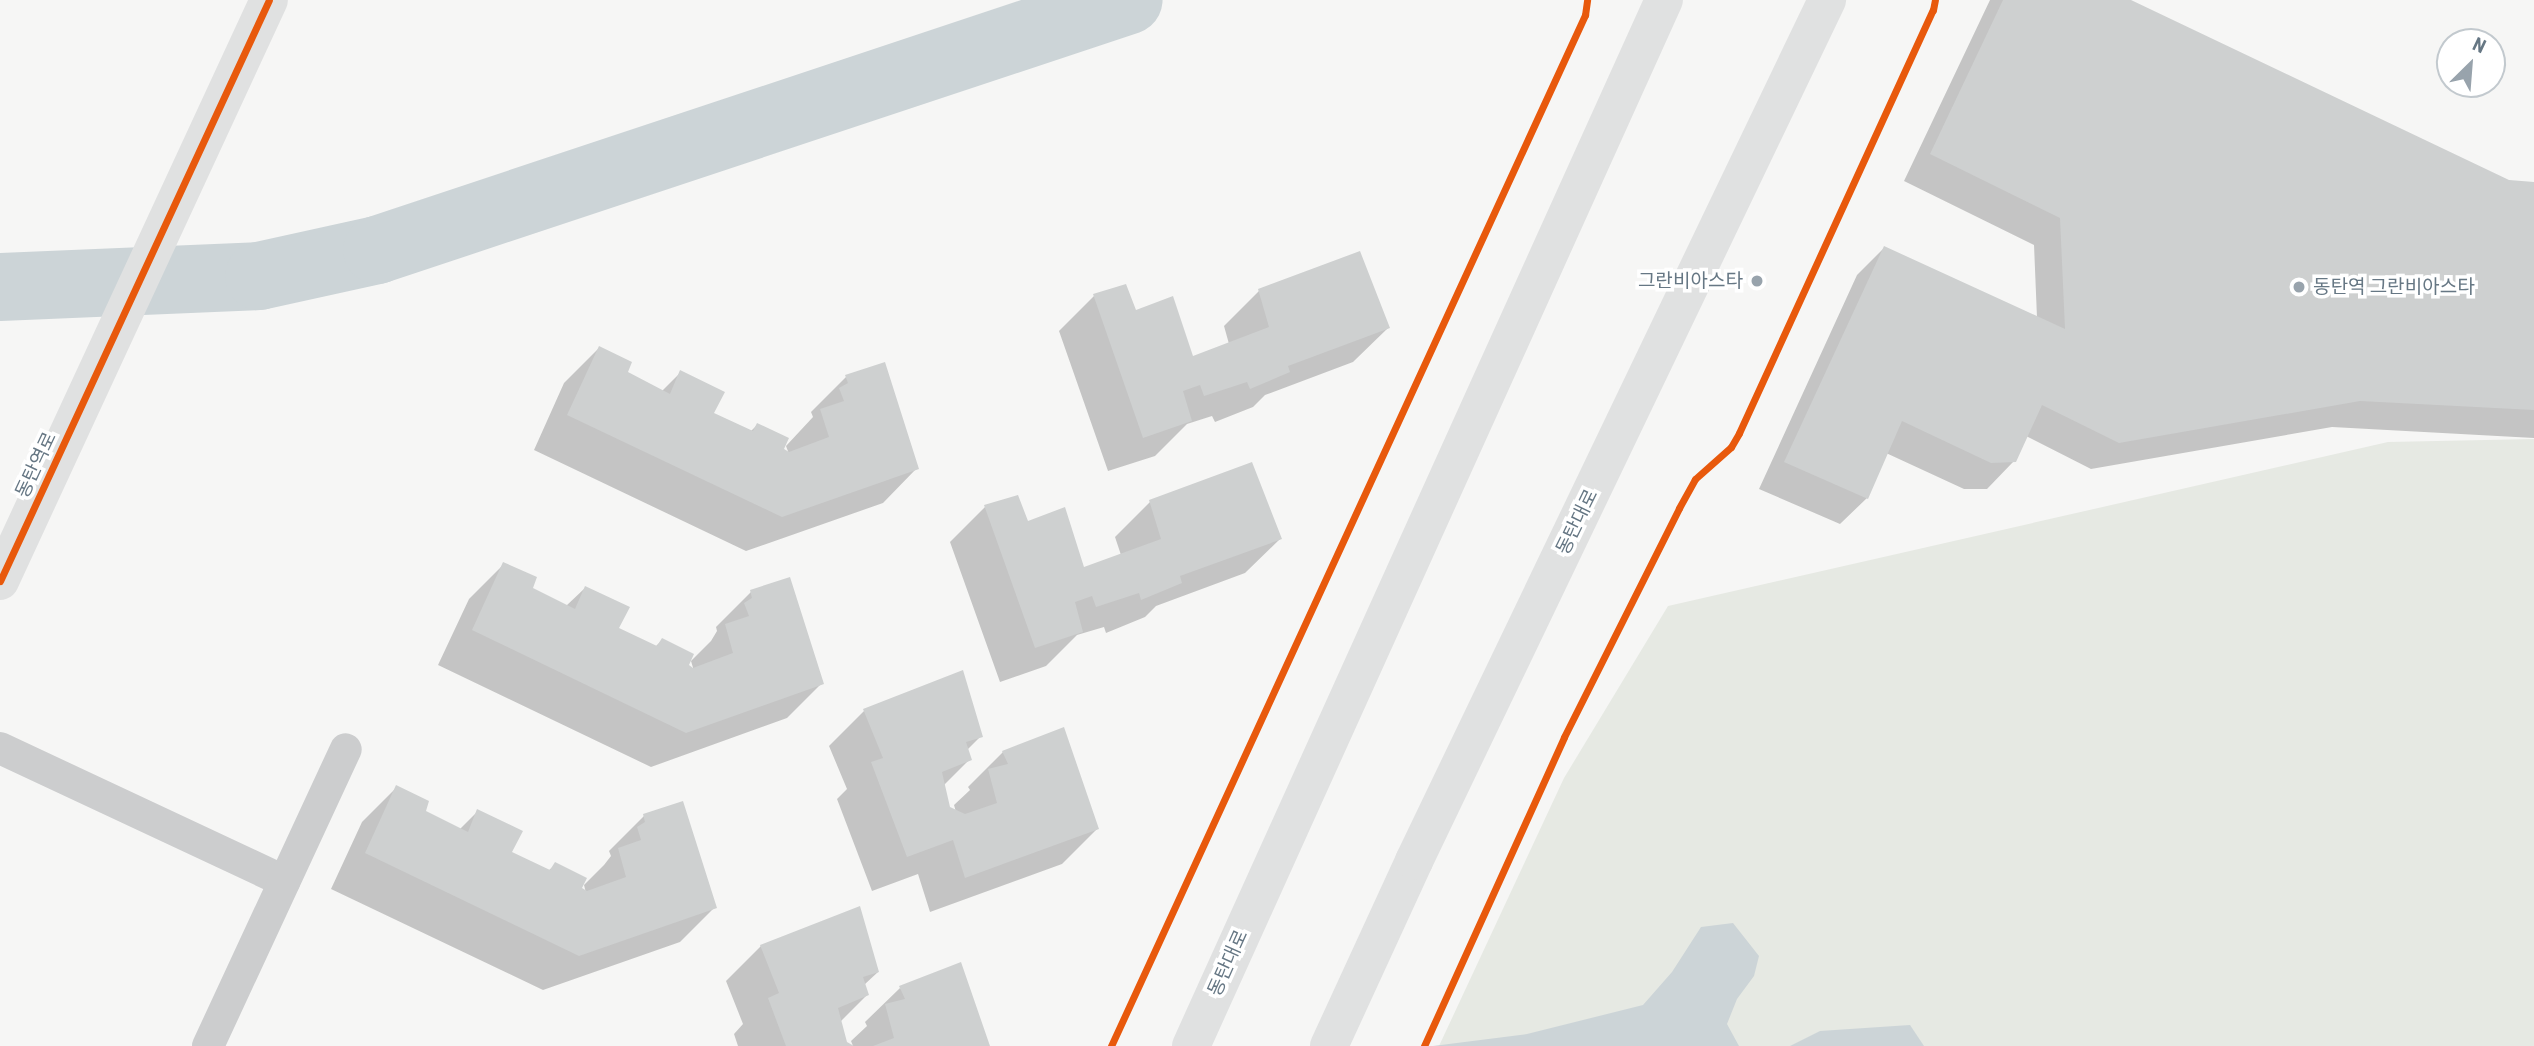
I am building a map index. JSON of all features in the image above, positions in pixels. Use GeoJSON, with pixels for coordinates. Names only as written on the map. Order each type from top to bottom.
{"type":"FeatureCollection","features":[{"type":"Feature","properties":{"kind":"main road","name":"동탄역로"},"geometry":{"type":"LineString","coordinates":[[0,581],[269,0]]}},
{"type":"Feature","properties":{"kind":"main road","name":"동탄대로"},"geometry":{"type":"LineString","coordinates":[[1191,1046],[1664,0]]}},
{"type":"Feature","properties":{"kind":"main road","name":"동탄대로"},"geometry":{"type":"LineString","coordinates":[[1329,1046],[1413,861],[1827,0]]}},
{"type":"Feature","properties":{"kind":"street"},"geometry":{"type":"LineString","coordinates":[[0,748],[284,881]]}},
{"type":"Feature","properties":{"kind":"street"},"geometry":{"type":"LineString","coordinates":[[208,1046],[346,749]]}},
{"type":"Feature","properties":{"kind":"shaded area"},"geometry":{"type":"Polygon","coordinates":[[[0,266],[89,266],[71,304],[0,304],[0,266]]]}},
{"type":"Feature","properties":{"kind":"shaded area"},"geometry":{"type":"Polygon","coordinates":[[[2534,439],[2534,1046],[1439,1046],[1564,778],[1668,606],[2388,442],[2534,439]]]}},
{"type":"Feature","properties":{"kind":"shaded area"},"geometry":{"type":"Polygon","coordinates":[[[1733,923],[1759,956],[1754,976],[1737,999],[1727,1024],[1739,1046],[1433,1046],[1527,1034],[1643,1005],[1672,972],[1701,927],[1733,923]]]}},
{"type":"Feature","properties":{"kind":"shaded area"},"geometry":{"type":"Polygon","coordinates":[[[1910,1025],[1924,1046],[1790,1046],[1820,1031],[1910,1025]]]}},
{"type":"Feature","properties":{"kind":"building","name":"동탄역 그란비아스타"},"geometry":{"type":"Polygon","coordinates":[[[2003,0],[2131,0],[2509,180],[2534,182],[2534,410],[2360,401],[2119,443],[2042,405],[2016,462],[1991,463],[1902,421],[1868,499],[1784,462],[1884,246],[2065,329],[2060,218],[1930,154],[2003,0]]]}},
{"type":"Feature","properties":{"kind":"building"},"geometry":{"type":"Polygon","coordinates":[[[1360,251],[1390,328],[1288,366],[1290,372],[1250,389],[1247,382],[1204,396],[1200,385],[1183,391],[1192,421],[1143,438],[1093,294],[1126,284],[1136,310],[1173,296],[1193,356],[1269,327],[1258,289],[1360,251]]]}},
{"type":"Feature","properties":{"kind":"building"},"geometry":{"type":"Polygon","coordinates":[[[599,346],[632,362],[628,372],[670,394],[680,370],[725,392],[714,413],[753,431],[757,423],[789,438],[784,449],[789,452],[829,437],[820,409],[844,401],[839,388],[848,383],[845,375],[885,362],[919,469],[782,517],[567,415],[599,346]]]}},
{"type":"Feature","properties":{"kind":"building"},"geometry":{"type":"Polygon","coordinates":[[[1252,462],[1282,539],[1180,576],[1182,583],[1141,600],[1139,593],[1096,607],[1092,596],[1075,602],[1083,632],[1035,648],[984,505],[1018,495],[1028,521],[1065,507],[1084,567],[1161,539],[1149,500],[1252,462]]]}},
{"type":"Feature","properties":{"kind":"building"},"geometry":{"type":"Polygon","coordinates":[[[503,562],[537,577],[533,588],[575,609],[585,586],[630,607],[619,628],[657,646],[662,638],[694,654],[689,665],[693,668],[733,653],[725,624],[749,616],[744,603],[752,598],[750,590],[790,577],[824,684],[686,733],[472,630],[503,562]]]}},
{"type":"Feature","properties":{"kind":"building"},"geometry":{"type":"Polygon","coordinates":[[[963,670],[983,737],[966,742],[972,760],[942,772],[950,807],[965,814],[997,803],[988,769],[1008,764],[1002,751],[1064,727],[1099,829],[965,878],[953,840],[907,857],[871,762],[883,758],[863,709],[963,670]]]}},
{"type":"Feature","properties":{"kind":"building"},"geometry":{"type":"Polygon","coordinates":[[[396,785],[429,801],[426,811],[468,832],[477,809],[523,831],[512,852],[550,870],[555,862],[587,878],[582,888],[587,891],[626,877],[618,848],[641,840],[637,827],[645,822],[643,814],[683,801],[717,908],[579,956],[365,853],[396,785]]]}},
{"type":"Feature","properties":{"kind":"building"},"geometry":{"type":"Polygon","coordinates":[[[860,906],[879,972],[863,977],[869,995],[838,1008],[847,1042],[854,1046],[786,1046],[768,998],[779,993],[760,945],[860,906]]]}},
{"type":"Feature","properties":{"kind":"building"},"geometry":{"type":"Polygon","coordinates":[[[961,962],[990,1046],[873,1046],[894,1038],[885,1004],[905,999],[899,986],[961,962]]]}},
{"type":"Feature","properties":{"kind":"waterway"},"geometry":{"type":"LineString","coordinates":[[0,287],[259,276],[377,250],[1129,0]]}},
{"type":"Feature","properties":{"kind":"cycle path"},"geometry":{"type":"LineString","coordinates":[[0,581],[269,0]]}},
{"type":"Feature","properties":{"kind":"cycle path"},"geometry":{"type":"LineString","coordinates":[[1111,1046],[1585,15],[1587,0]]}},
{"type":"Feature","properties":{"kind":"cycle path"},"geometry":{"type":"LineString","coordinates":[[1424,1046],[1564,737],[1679,508],[1695,479],[1731,447],[1739,433],[1933,10],[1935,0]]}},
{"type":"Feature","properties":{"kind":"place","name":"그란비아스타"},"geometry":{"type":"Point","coordinates":[1757,281]}},
{"type":"Feature","properties":{"kind":"place","name":"동탄역 그란비아스타"},"geometry":{"type":"Point","coordinates":[2299,287]}}]}
